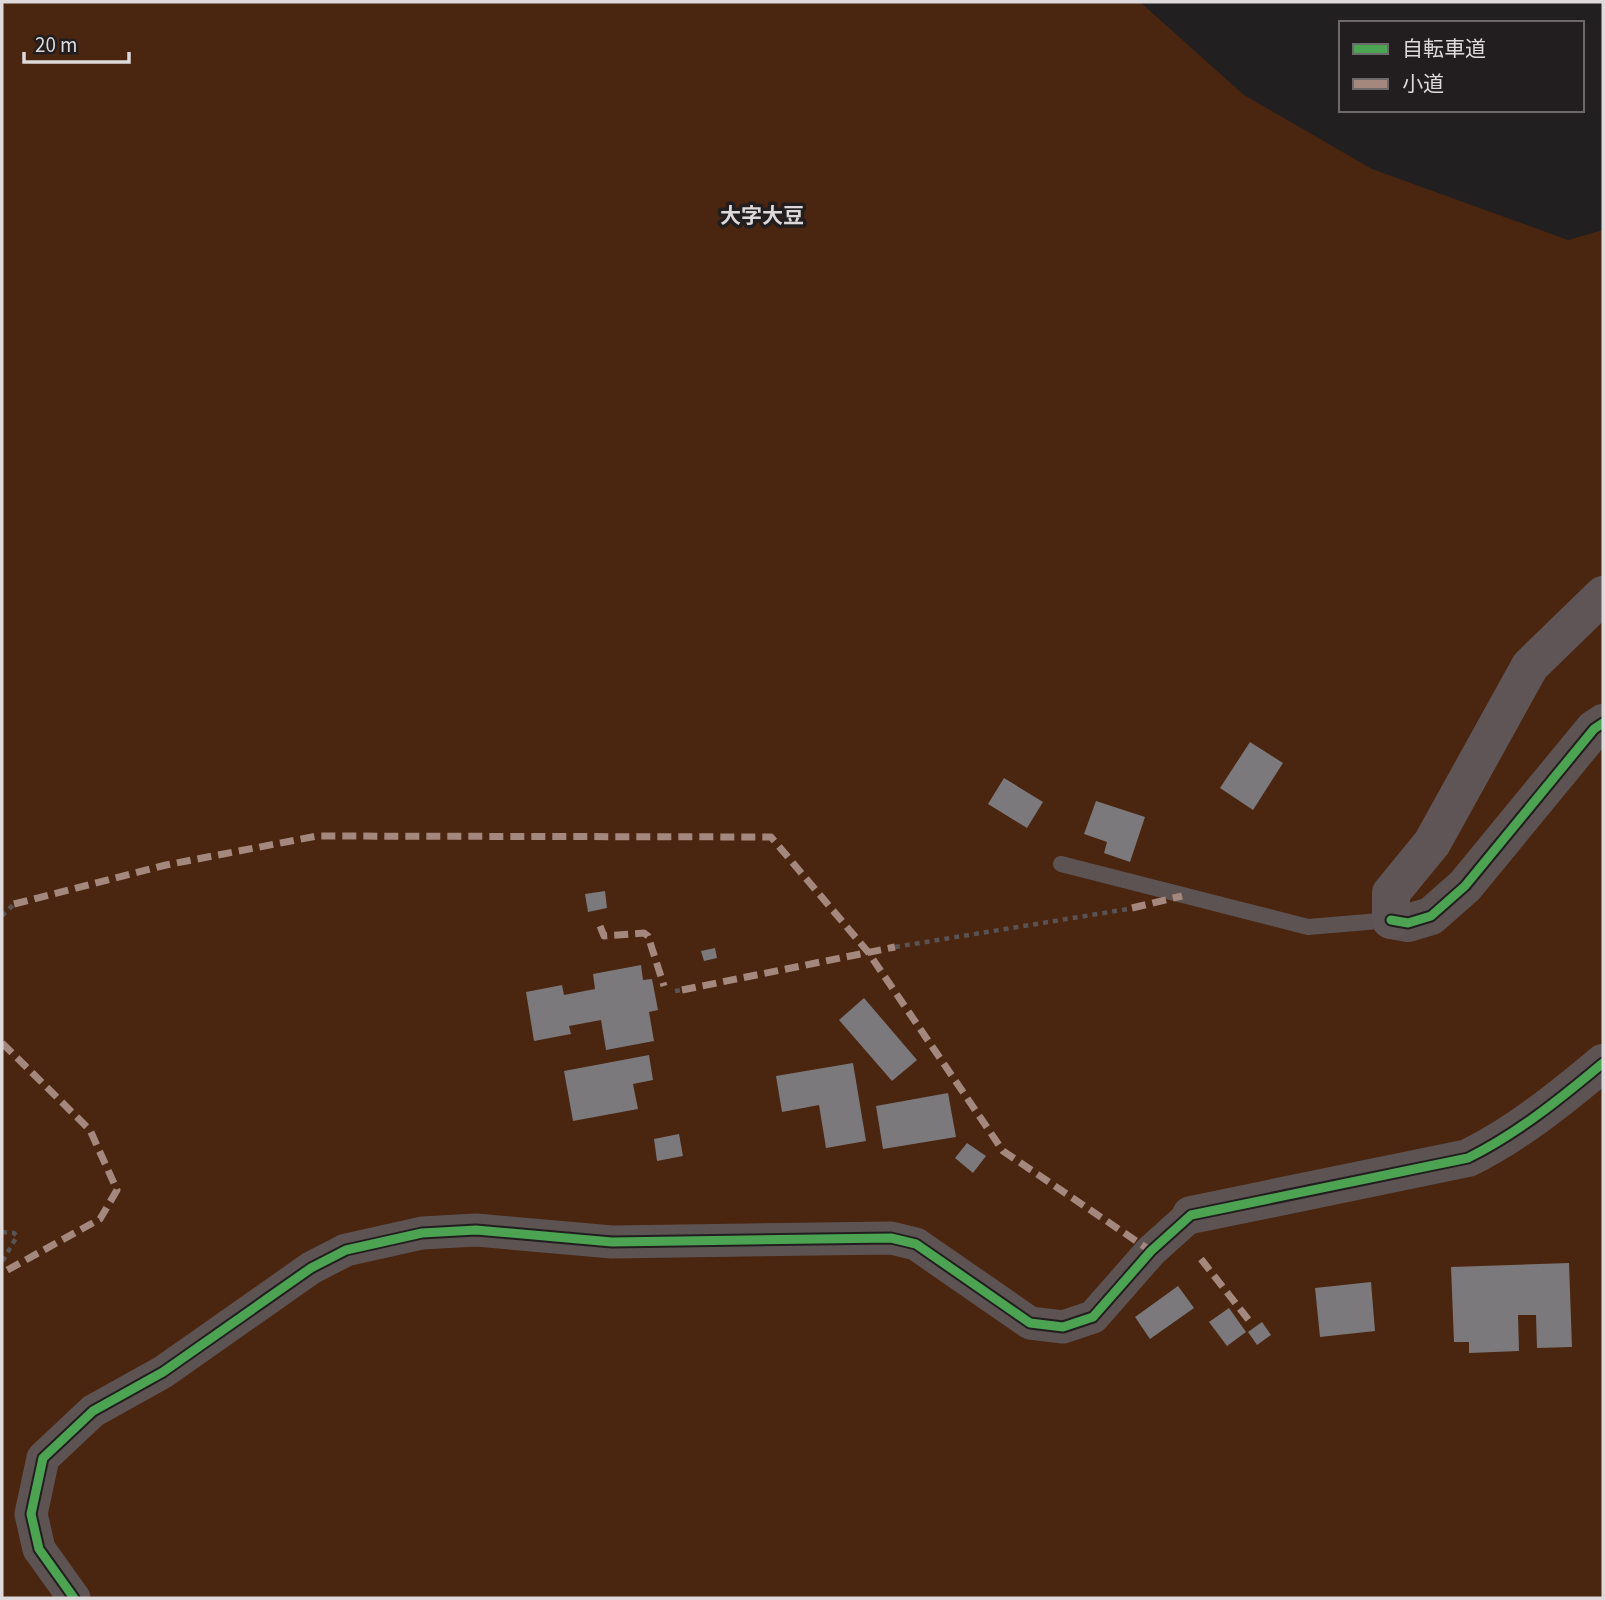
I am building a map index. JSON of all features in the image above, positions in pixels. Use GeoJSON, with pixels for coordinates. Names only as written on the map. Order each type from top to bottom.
{"type":"FeatureCollection","features":[{"type":"Feature","properties":{"kind":"main road"},"geometry":{"type":"LineString","coordinates":[[1391,920],[1391,893],[1432,843],[1530,666],[1603,595]]}},
{"type":"Feature","properties":{"kind":"street"},"geometry":{"type":"LineString","coordinates":[[1391,920],[1408,923],[1431,916],[1465,886],[1603,723]]}},
{"type":"Feature","properties":{"kind":"street"},"geometry":{"type":"LineString","coordinates":[[74,1598],[39,1549],[31,1514],[43,1458],[93,1411],[163,1372],[311,1268],[346,1250],[422,1233],[476,1230],[612,1242],[891,1238],[916,1244],[1030,1323],[1063,1327],[1093,1317],[1151,1251],[1191,1215],[1468,1158],[1500,1142],[1533,1120],[1603,1063]]}},
{"type":"Feature","properties":{"kind":"lane"},"geometry":{"type":"LineString","coordinates":[[1060,864],[1308,927],[1391,920]]}},
{"type":"Feature","properties":{"kind":"path"},"geometry":{"type":"LineString","coordinates":[[2,916],[14,904]]}},
{"type":"Feature","properties":{"kind":"path"},"geometry":{"type":"LineString","coordinates":[[895,947],[1132,908]]}},
{"type":"Feature","properties":{"kind":"path"},"geometry":{"type":"LineString","coordinates":[[675,991],[682,990]]}},
{"type":"Feature","properties":{"kind":"path"},"geometry":{"type":"LineString","coordinates":[[2,1232],[14,1233],[17,1236],[2,1262]]}},
{"type":"Feature","properties":{"kind":"shaded area"},"geometry":{"type":"Polygon","coordinates":[[[2,2],[1140,2],[1244,95],[1372,169],[1568,240],[1603,230],[1603,1598],[2,1598],[2,2]]]}},
{"type":"Feature","properties":{"kind":"building"},"geometry":{"type":"Polygon","coordinates":[[[1250,742],[1283,763],[1253,810],[1220,788],[1250,742]]]}},
{"type":"Feature","properties":{"kind":"building"},"geometry":{"type":"Polygon","coordinates":[[[1004,778],[1043,802],[1027,828],[988,804],[1004,778]]]}},
{"type":"Feature","properties":{"kind":"building"},"geometry":{"type":"Polygon","coordinates":[[[1096,801],[1145,817],[1130,862],[1104,853],[1107,842],[1084,834],[1096,801]]]}},
{"type":"Feature","properties":{"kind":"building"},"geometry":{"type":"Polygon","coordinates":[[[605,891],[607,908],[588,912],[585,894],[605,891]]]}},
{"type":"Feature","properties":{"kind":"building"},"geometry":{"type":"Polygon","coordinates":[[[715,948],[717,958],[704,961],[701,951],[715,948]]]}},
{"type":"Feature","properties":{"kind":"building"},"geometry":{"type":"Polygon","coordinates":[[[641,965],[643,980],[652,979],[658,1010],[649,1012],[654,1041],[606,1050],[601,1020],[569,1026],[571,1034],[534,1041],[526,992],[562,985],[564,995],[595,989],[593,974],[641,965]]]}},
{"type":"Feature","properties":{"kind":"building"},"geometry":{"type":"Polygon","coordinates":[[[864,998],[917,1060],[892,1081],[839,1020],[864,998]]]}},
{"type":"Feature","properties":{"kind":"building"},"geometry":{"type":"Polygon","coordinates":[[[649,1055],[653,1080],[633,1084],[638,1109],[573,1121],[564,1071],[649,1055]]]}},
{"type":"Feature","properties":{"kind":"building"},"geometry":{"type":"Polygon","coordinates":[[[853,1063],[866,1141],[826,1148],[819,1105],[782,1112],[776,1076],[853,1063]]]}},
{"type":"Feature","properties":{"kind":"building"},"geometry":{"type":"Polygon","coordinates":[[[948,1093],[956,1137],[883,1149],[876,1106],[948,1093]]]}},
{"type":"Feature","properties":{"kind":"building"},"geometry":{"type":"Polygon","coordinates":[[[679,1134],[683,1156],[657,1161],[654,1139],[679,1134]]]}},
{"type":"Feature","properties":{"kind":"building"},"geometry":{"type":"Polygon","coordinates":[[[967,1143],[986,1156],[973,1173],[955,1158],[967,1143]]]}},
{"type":"Feature","properties":{"kind":"building"},"geometry":{"type":"Polygon","coordinates":[[[1569,1263],[1572,1347],[1537,1348],[1536,1315],[1518,1315],[1519,1351],[1469,1353],[1469,1342],[1454,1342],[1451,1267],[1569,1263]]]}},
{"type":"Feature","properties":{"kind":"building"},"geometry":{"type":"Polygon","coordinates":[[[1371,1282],[1375,1331],[1320,1337],[1315,1288],[1371,1282]]]}},
{"type":"Feature","properties":{"kind":"building"},"geometry":{"type":"Polygon","coordinates":[[[1178,1286],[1194,1308],[1150,1339],[1135,1317],[1178,1286]]]}},
{"type":"Feature","properties":{"kind":"building"},"geometry":{"type":"Polygon","coordinates":[[[1229,1308],[1246,1332],[1227,1346],[1209,1322],[1229,1308]]]}},
{"type":"Feature","properties":{"kind":"building"},"geometry":{"type":"Polygon","coordinates":[[[1262,1322],[1271,1335],[1257,1345],[1248,1332],[1262,1322]]]}},
{"type":"Feature","properties":{"kind":"marked path"},"geometry":{"type":"LineString","coordinates":[[14,904],[166,865],[317,836],[771,837],[868,952],[1003,1151],[1151,1251]]}},
{"type":"Feature","properties":{"kind":"marked path"},"geometry":{"type":"LineString","coordinates":[[1132,908],[1182,896]]}},
{"type":"Feature","properties":{"kind":"marked path"},"geometry":{"type":"LineString","coordinates":[[600,926],[604,936],[644,933],[648,936],[664,986]]}},
{"type":"Feature","properties":{"kind":"marked path"},"geometry":{"type":"LineString","coordinates":[[682,990],[895,947]]}},
{"type":"Feature","properties":{"kind":"marked path"},"geometry":{"type":"LineString","coordinates":[[2,1043],[90,1130],[117,1190],[100,1219],[2,1273]]}},
{"type":"Feature","properties":{"kind":"marked path"},"geometry":{"type":"LineString","coordinates":[[1201,1259],[1251,1323]]}},
{"type":"Feature","properties":{"kind":"cycle path"},"geometry":{"type":"LineString","coordinates":[[1391,920],[1408,923],[1431,916],[1465,886],[1594,729],[1603,723]]}},
{"type":"Feature","properties":{"kind":"cycle path"},"geometry":{"type":"LineString","coordinates":[[74,1598],[39,1549],[31,1514],[43,1458],[93,1411],[163,1372],[311,1268],[346,1250],[422,1233],[476,1230],[612,1242],[891,1238],[916,1244],[1030,1323],[1063,1327],[1093,1317],[1151,1251],[1191,1215],[1468,1158],[1521,1126],[1603,1063]]}},
{"type":"Feature","properties":{"kind":"district","name":"大字大豆"},"geometry":{"type":"Point","coordinates":[762,216]}}]}
